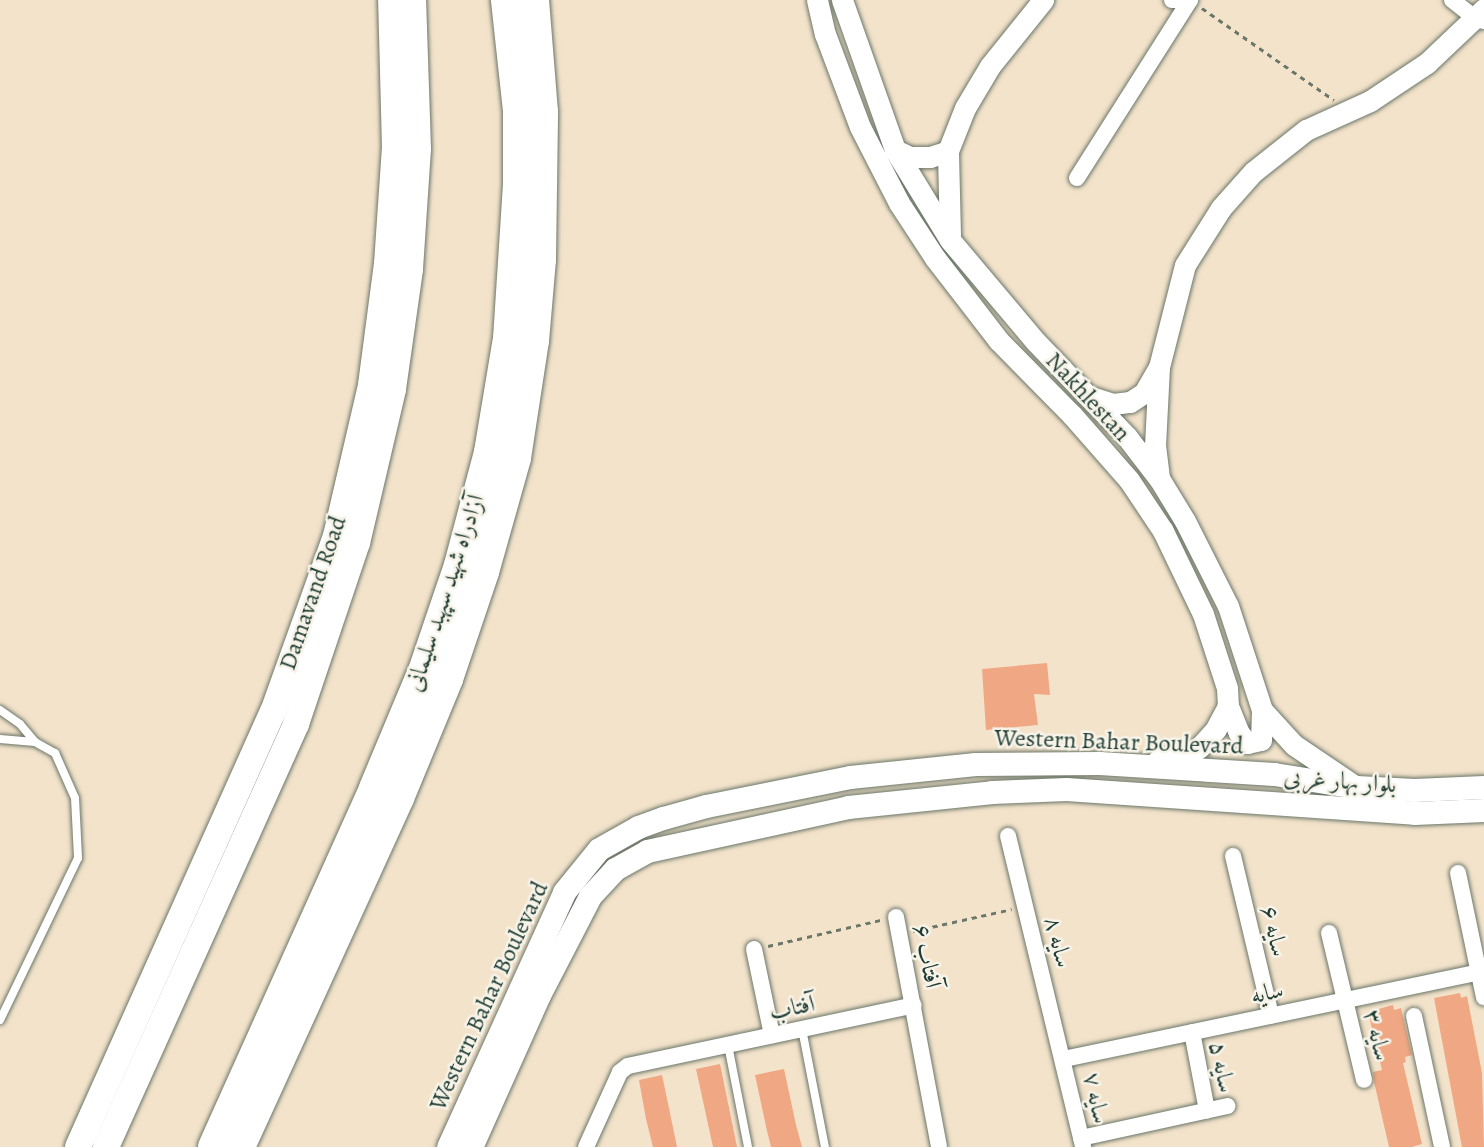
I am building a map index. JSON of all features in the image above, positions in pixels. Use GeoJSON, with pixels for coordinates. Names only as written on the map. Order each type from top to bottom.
{"type":"FeatureCollection","features":[{"type":"Feature","properties":{"kind":"highway","name":"Damavand Road"},"geometry":{"type":"LineString","coordinates":[[78,1147],[273,712],[336,536],[371,386],[387,264],[395,148],[391,0]]}},
{"type":"Feature","properties":{"kind":"highway","name":"Damavand Road"},"geometry":{"type":"LineString","coordinates":[[106,1147],[296,724],[357,542],[393,389],[410,269],[418,149],[413,0]]}},
{"type":"Feature","properties":{"kind":"highway","name":"آزادراه شهید سپهبد سلیمانی"},"geometry":{"type":"LineString","coordinates":[[212,1147],[374,788],[423,671],[460,565],[489,452],[509,338],[518,184],[518,111],[506,0]]}},
{"type":"Feature","properties":{"kind":"highway","name":"آزادراه شهید سپهبد سلیمانی"},"geometry":{"type":"LineString","coordinates":[[240,1147],[398,798],[448,679],[484,572],[516,458],[534,341],[544,197],[543,112],[534,0]]}},
{"type":"Feature","properties":{"kind":"main road","name":"Western Bahar Boulevard"},"geometry":{"type":"LineString","coordinates":[[448,1147],[564,891],[598,849],[638,827],[706,806],[850,777],[975,764],[1099,763],[1274,774],[1356,787]]}},
{"type":"Feature","properties":{"kind":"main road","name":"بلوار بهار غربی"},"geometry":{"type":"LineString","coordinates":[[1356,787],[1414,790],[1484,787]]}},
{"type":"Feature","properties":{"kind":"main road","name":"Western Bahar Boulevard"},"geometry":{"type":"LineString","coordinates":[[471,1147],[539,995],[590,896],[615,869],[647,851],[848,807],[992,792],[1066,789],[1414,813],[1484,810]]}},
{"type":"Feature","properties":{"kind":"street","name":"Nakhlestan"},"geometry":{"type":"LineString","coordinates":[[817,0],[825,34],[860,127],[913,225],[999,341],[1080,424],[1129,480],[1163,531],[1203,614],[1227,688],[1228,706],[1239,733],[1247,743],[1261,740],[1262,710],[1228,606],[1185,521],[1160,480],[1127,437],[1019,324],[950,240],[895,150],[842,0]]}},
{"type":"Feature","properties":{"kind":"street"},"geometry":{"type":"LineString","coordinates":[[950,240],[947,202],[948,152],[965,108],[990,66],[1043,0]]}},
{"type":"Feature","properties":{"kind":"street"},"geometry":{"type":"LineString","coordinates":[[1172,0],[1190,0]]}},
{"type":"Feature","properties":{"kind":"street"},"geometry":{"type":"LineString","coordinates":[[1077,178],[1190,0]]}},
{"type":"Feature","properties":{"kind":"street"},"geometry":{"type":"LineString","coordinates":[[1160,480],[1155,445],[1159,367],[1185,265],[1222,208],[1253,172],[1306,130],[1370,101],[1427,63],[1481,16],[1452,0]]}},
{"type":"Feature","properties":{"kind":"street"},"geometry":{"type":"LineString","coordinates":[[895,150],[910,157],[930,157],[948,152]]}},
{"type":"Feature","properties":{"kind":"street"},"geometry":{"type":"LineString","coordinates":[[1091,397],[1113,404],[1130,402],[1144,393],[1159,367]]}},
{"type":"Feature","properties":{"kind":"street"},"geometry":{"type":"LineString","coordinates":[[1099,763],[1185,757],[1200,747],[1216,729],[1228,706]]}},
{"type":"Feature","properties":{"kind":"street","name":"Nakhlestan"},"geometry":{"type":"LineString","coordinates":[[1262,710],[1294,745],[1356,787]]}},
{"type":"Feature","properties":{"kind":"street","name":"سایه ۸"},"geometry":{"type":"LineString","coordinates":[[1008,836],[1064,1059]]}},
{"type":"Feature","properties":{"kind":"street","name":"سایه ۶"},"geometry":{"type":"LineString","coordinates":[[1233,856],[1271,1016]]}},
{"type":"Feature","properties":{"kind":"street"},"geometry":{"type":"LineString","coordinates":[[1458,873],[1484,997]]}},
{"type":"Feature","properties":{"kind":"street","name":"آفتاب ۶"},"geometry":{"type":"LineString","coordinates":[[896,917],[914,1004]]}},
{"type":"Feature","properties":{"kind":"street","name":"سایه ۳"},"geometry":{"type":"LineString","coordinates":[[1329,933],[1364,1080]]}},
{"type":"Feature","properties":{"kind":"street"},"geometry":{"type":"LineString","coordinates":[[754,949],[772,1035]]}},
{"type":"Feature","properties":{"kind":"street","name":"سایه"},"geometry":{"type":"LineString","coordinates":[[1064,1059],[1479,972]]}},
{"type":"Feature","properties":{"kind":"street"},"geometry":{"type":"LineString","coordinates":[[914,1004],[939,1147]]}},
{"type":"Feature","properties":{"kind":"street","name":"آفتاب"},"geometry":{"type":"LineString","coordinates":[[586,1147],[620,1072],[628,1066],[914,1004]]}},
{"type":"Feature","properties":{"kind":"street"},"geometry":{"type":"LineString","coordinates":[[1414,1016],[1442,1147]]}},
{"type":"Feature","properties":{"kind":"street","name":"سایه ۵"},"geometry":{"type":"LineString","coordinates":[[1192,1032],[1207,1111]]}},
{"type":"Feature","properties":{"kind":"street","name":"سایه ۷"},"geometry":{"type":"LineString","coordinates":[[1064,1059],[1082,1142]]}},
{"type":"Feature","properties":{"kind":"street"},"geometry":{"type":"LineString","coordinates":[[1082,1142],[1228,1106]]}},
{"type":"Feature","properties":{"kind":"lane"},"geometry":{"type":"LineString","coordinates":[[0,710],[36,742],[55,753],[75,798],[78,858],[0,1020]]}},
{"type":"Feature","properties":{"kind":"lane"},"geometry":{"type":"LineString","coordinates":[[0,739],[36,742]]}},
{"type":"Feature","properties":{"kind":"lane"},"geometry":{"type":"LineString","coordinates":[[802,1029],[825,1147]]}},
{"type":"Feature","properties":{"kind":"lane"},"geometry":{"type":"LineString","coordinates":[[728,1045],[748,1147]]}},
{"type":"Feature","properties":{"kind":"path"},"geometry":{"type":"LineString","coordinates":[[1190,0],[1348,111]]}},
{"type":"Feature","properties":{"kind":"path"},"geometry":{"type":"LineString","coordinates":[[900,934],[1025,906]]}},
{"type":"Feature","properties":{"kind":"path"},"geometry":{"type":"LineString","coordinates":[[754,949],[896,917]]}},
{"type":"Feature","properties":{"kind":"building"},"geometry":{"type":"Polygon","coordinates":[[[1047,663],[1050,695],[1034,694],[1038,725],[986,730],[982,669],[1047,663]]]}},
{"type":"Feature","properties":{"kind":"building"},"geometry":{"type":"Polygon","coordinates":[[[1460,993],[1461,998],[1467,996],[1482,1073],[1484,1147],[1462,1147],[1434,998],[1460,993]]]}},
{"type":"Feature","properties":{"kind":"building"},"geometry":{"type":"Polygon","coordinates":[[[1393,1005],[1394,1010],[1401,1008],[1412,1055],[1405,1057],[1406,1062],[1403,1063],[1422,1144],[1412,1147],[1389,1147],[1374,1082],[1373,1072],[1382,1070],[1368,1012],[1393,1005]]]}},
{"type":"Feature","properties":{"kind":"building"},"geometry":{"type":"Polygon","coordinates":[[[720,1064],[737,1147],[713,1147],[696,1069],[720,1064]]]}},
{"type":"Feature","properties":{"kind":"building"},"geometry":{"type":"Polygon","coordinates":[[[784,1069],[802,1147],[771,1147],[767,1131],[755,1075],[784,1069]]]}},
{"type":"Feature","properties":{"kind":"building"},"geometry":{"type":"Polygon","coordinates":[[[662,1075],[677,1147],[653,1147],[646,1119],[639,1080],[662,1075]]]}}]}
